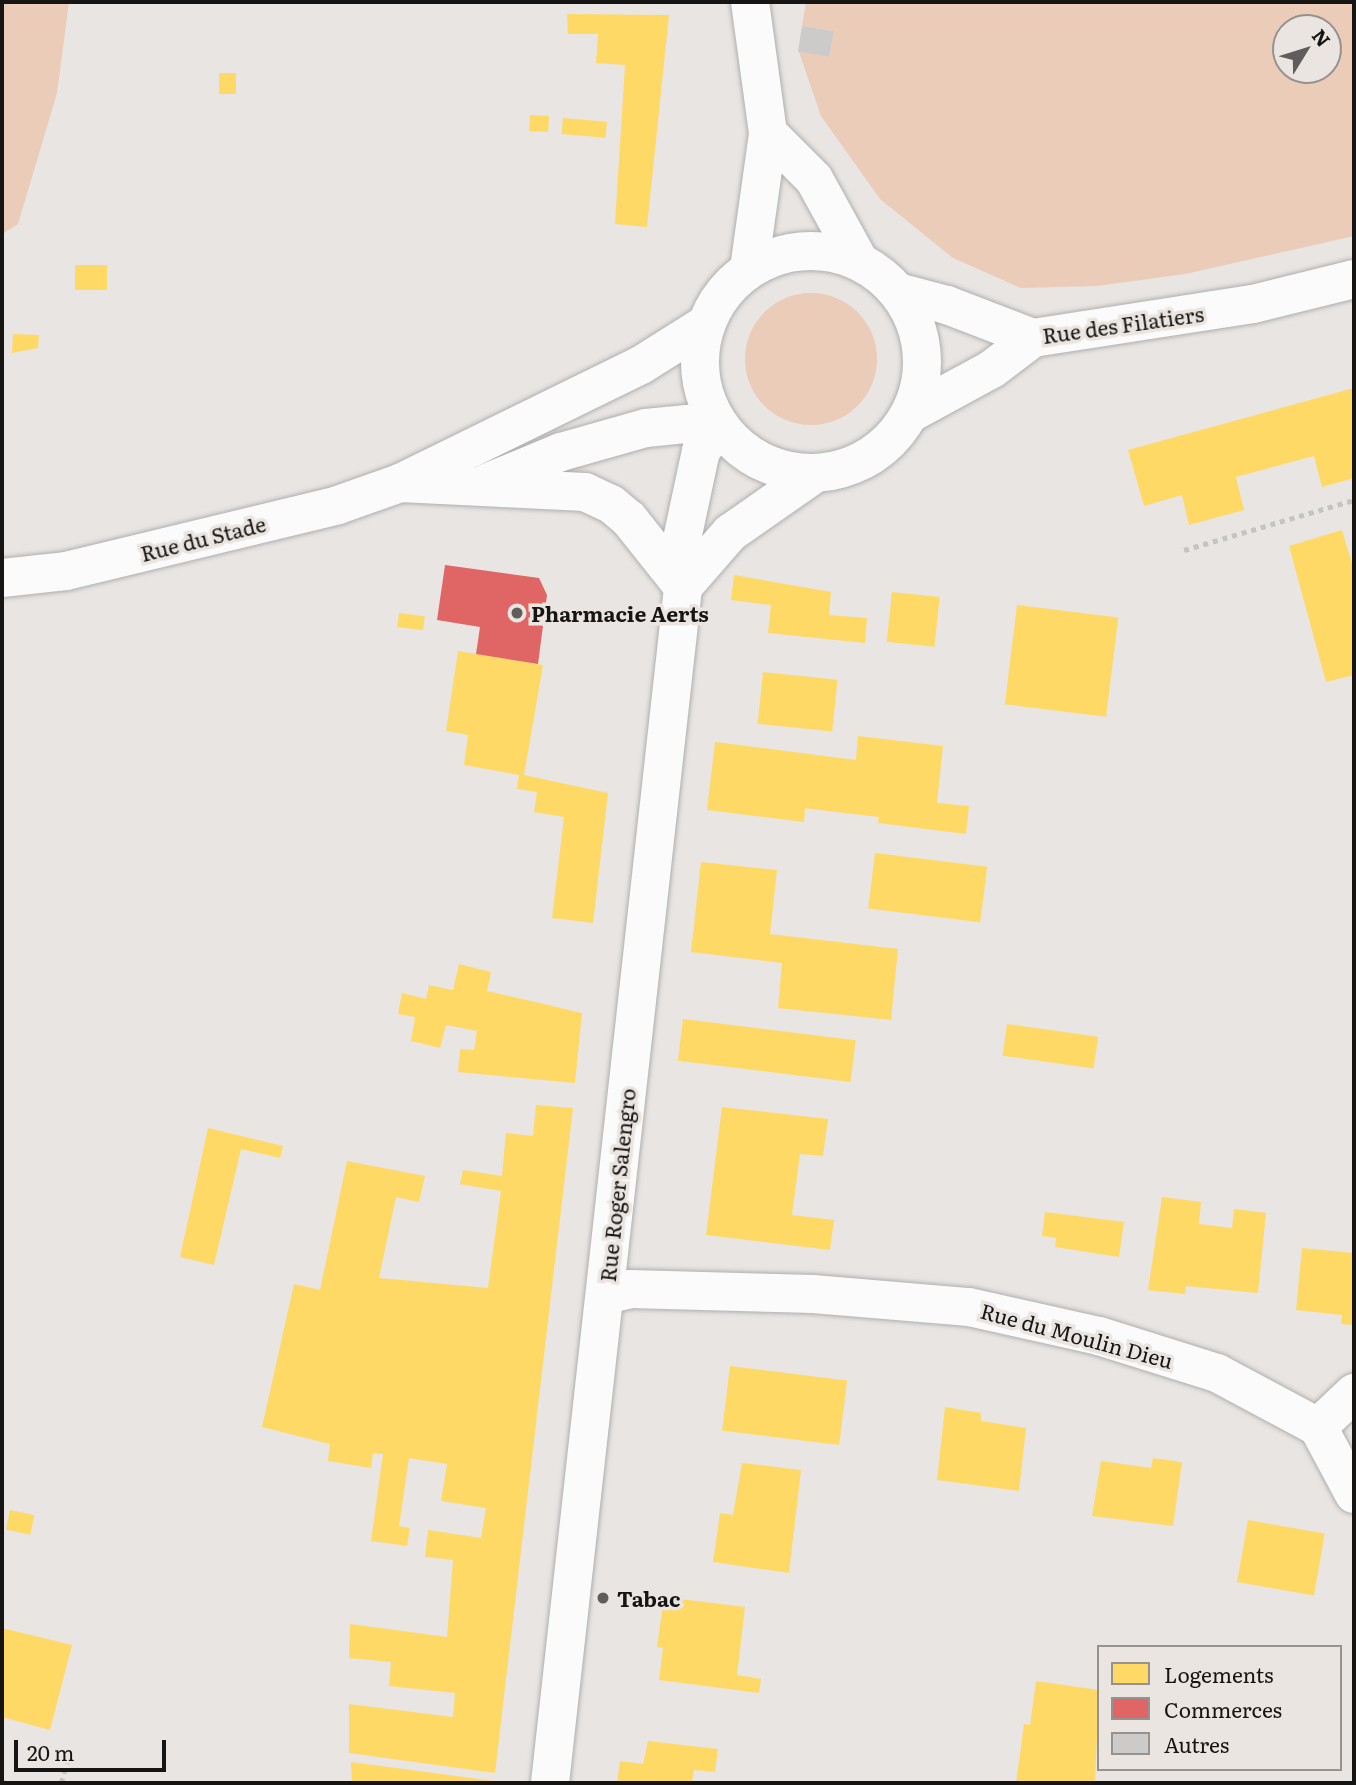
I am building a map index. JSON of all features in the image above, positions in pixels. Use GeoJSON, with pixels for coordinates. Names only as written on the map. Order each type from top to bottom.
{"type":"FeatureCollection","features":[{"type":"Feature","properties":{"kind":"street"},"geometry":{"type":"LineString","coordinates":[[749,269],[768,133],[750,2]]}},
{"type":"Feature","properties":{"kind":"street"},"geometry":{"type":"LineString","coordinates":[[768,133],[814,179],[859,261]]}},
{"type":"Feature","properties":{"kind":"street"},"geometry":{"type":"LineString","coordinates":[[803,250],[832,252],[859,261],[898,292],[910,310],[922,351],[921,382],[911,413],[898,432],[872,456],[839,470],[816,473],[788,471],[761,462],[718,423],[700,374],[706,324],[716,303],[749,269],[775,256],[803,250]]}},
{"type":"Feature","properties":{"kind":"street","name":"Rue des Filatiers"},"geometry":{"type":"LineString","coordinates":[[911,413],[992,369],[1032,338],[1253,304],[1354,279]]}},
{"type":"Feature","properties":{"kind":"street"},"geometry":{"type":"LineString","coordinates":[[898,292],[947,305],[1032,338]]}},
{"type":"Feature","properties":{"kind":"street","name":"Rue du Stade"},"geometry":{"type":"LineString","coordinates":[[2,578],[66,571],[338,505],[400,483],[640,365],[706,324]]}},
{"type":"Feature","properties":{"kind":"street","name":"Rue du Stade"},"geometry":{"type":"LineString","coordinates":[[471,489],[561,452],[646,428],[718,423]]}},
{"type":"Feature","properties":{"kind":"street","name":"Rue Roger Salengro"},"geometry":{"type":"LineString","coordinates":[[550,1783],[683,587],[681,544],[701,451],[718,423]]}},
{"type":"Feature","properties":{"kind":"street"},"geometry":{"type":"LineString","coordinates":[[683,587],[730,533],[816,473]]}},
{"type":"Feature","properties":{"kind":"street","name":"Rue du Stade"},"geometry":{"type":"LineString","coordinates":[[400,483],[471,489],[585,492],[611,504],[683,587]]}},
{"type":"Feature","properties":{"kind":"street","name":"Rue du Moulin Dieu"},"geometry":{"type":"LineString","coordinates":[[605,1295],[631,1289],[800,1294],[969,1307],[1099,1336],[1217,1373],[1318,1427]]}},
{"type":"Feature","properties":{"kind":"street"},"geometry":{"type":"LineString","coordinates":[[1354,1393],[1318,1427],[1354,1494]]}},
{"type":"Feature","properties":{"kind":"path"},"geometry":{"type":"LineString","coordinates":[[1184,550],[1354,500]]}},
{"type":"Feature","properties":{"kind":"path"},"geometry":{"type":"LineString","coordinates":[[61,1783],[68,1758]]}},
{"type":"Feature","properties":{"kind":"path"},"geometry":{"type":"LineString","coordinates":[[2,1782],[8,1783]]}},
{"type":"Feature","properties":{"kind":"shaded area"},"geometry":{"type":"Polygon","coordinates":[[[2,2],[69,2],[57,93],[18,224],[2,234],[2,2]]]}},
{"type":"Feature","properties":{"kind":"shaded area"},"geometry":{"type":"Polygon","coordinates":[[[806,2],[1354,2],[1354,236],[1185,274],[1097,286],[1021,288],[953,258],[880,199],[821,116],[799,52],[830,56],[833,31],[802,26],[806,2]]]}},
{"type":"Feature","properties":{"kind":"shaded area"},"geometry":{"type":"Polygon","coordinates":[[[811,293],[836,298],[858,312],[872,334],[877,359],[872,384],[858,406],[836,420],[811,425],[786,420],[764,406],[750,384],[745,359],[750,334],[764,312],[786,298],[811,293]]]}},
{"type":"Feature","properties":{"kind":"building: Logements"},"geometry":{"type":"Polygon","coordinates":[[[567,14],[669,15],[647,227],[615,224],[625,65],[596,63],[598,34],[568,34],[567,14]]]}},
{"type":"Feature","properties":{"kind":"building: Logements"},"geometry":{"type":"Polygon","coordinates":[[[219,73],[236,73],[236,94],[219,94],[219,73]]]}},
{"type":"Feature","properties":{"kind":"building: Logements"},"geometry":{"type":"Polygon","coordinates":[[[530,115],[549,116],[548,132],[529,131],[530,115]]]}},
{"type":"Feature","properties":{"kind":"building: Logements"},"geometry":{"type":"Polygon","coordinates":[[[563,118],[607,122],[605,138],[562,134],[563,118]]]}},
{"type":"Feature","properties":{"kind":"building: Logements"},"geometry":{"type":"Polygon","coordinates":[[[75,265],[107,265],[107,290],[75,290],[75,265]]]}},
{"type":"Feature","properties":{"kind":"building: Logements"},"geometry":{"type":"Polygon","coordinates":[[[13,334],[39,335],[38,348],[12,353],[13,334]]]}},
{"type":"Feature","properties":{"kind":"building: Logements"},"geometry":{"type":"Polygon","coordinates":[[[1354,388],[1354,478],[1322,487],[1314,456],[1236,477],[1244,510],[1189,525],[1182,495],[1144,506],[1128,450],[1354,388]]]}},
{"type":"Feature","properties":{"kind":"building: Logements"},"geometry":{"type":"Polygon","coordinates":[[[1342,530],[1354,570],[1354,675],[1326,682],[1289,546],[1342,530]]]}},
{"type":"Feature","properties":{"kind":"building: Logements"},"geometry":{"type":"Polygon","coordinates":[[[734,575],[831,592],[829,615],[867,618],[865,643],[768,633],[771,605],[731,600],[734,575]]]}},
{"type":"Feature","properties":{"kind":"building: Logements"},"geometry":{"type":"Polygon","coordinates":[[[892,592],[940,597],[935,647],[887,642],[892,592]]]}},
{"type":"Feature","properties":{"kind":"building: Logements"},"geometry":{"type":"Polygon","coordinates":[[[1017,605],[1118,617],[1106,717],[1005,704],[1017,605]]]}},
{"type":"Feature","properties":{"kind":"building: Logements"},"geometry":{"type":"Polygon","coordinates":[[[399,613],[425,616],[423,630],[397,627],[399,613]]]}},
{"type":"Feature","properties":{"kind":"building: Logements"},"geometry":{"type":"Polygon","coordinates":[[[458,651],[543,665],[524,775],[608,793],[593,923],[552,918],[564,817],[534,812],[537,792],[517,789],[519,775],[464,765],[468,735],[446,731],[458,651]]]}},
{"type":"Feature","properties":{"kind":"building: Logements"},"geometry":{"type":"Polygon","coordinates":[[[763,672],[838,680],[832,732],[758,724],[763,672]]]}},
{"type":"Feature","properties":{"kind":"building: Logements"},"geometry":{"type":"Polygon","coordinates":[[[858,736],[943,746],[937,803],[969,806],[966,834],[878,823],[879,817],[805,808],[804,822],[707,810],[715,742],[856,760],[858,736]]]}},
{"type":"Feature","properties":{"kind":"building: Logements"},"geometry":{"type":"Polygon","coordinates":[[[875,853],[987,867],[980,922],[868,909],[875,853]]]}},
{"type":"Feature","properties":{"kind":"building: Logements"},"geometry":{"type":"Polygon","coordinates":[[[701,862],[777,870],[770,934],[898,949],[891,1020],[778,1008],[782,963],[691,952],[701,862]]]}},
{"type":"Feature","properties":{"kind":"building: Logements"},"geometry":{"type":"Polygon","coordinates":[[[459,964],[491,972],[487,991],[582,1013],[575,1083],[458,1072],[460,1049],[474,1050],[477,1031],[446,1025],[440,1048],[411,1041],[415,1017],[398,1014],[402,993],[426,999],[429,985],[453,990],[459,964]]]}},
{"type":"Feature","properties":{"kind":"building: Logements"},"geometry":{"type":"Polygon","coordinates":[[[683,1019],[856,1040],[851,1082],[678,1061],[683,1019]]]}},
{"type":"Feature","properties":{"kind":"building: Logements"},"geometry":{"type":"Polygon","coordinates":[[[1007,1024],[1098,1037],[1094,1068],[1003,1056],[1007,1024]]]}},
{"type":"Feature","properties":{"kind":"building: Logements"},"geometry":{"type":"Polygon","coordinates":[[[536,1105],[573,1108],[495,1773],[349,1753],[349,1704],[453,1717],[455,1693],[389,1686],[391,1662],[349,1658],[350,1624],[447,1637],[453,1560],[425,1557],[428,1530],[481,1538],[486,1508],[441,1501],[447,1464],[409,1458],[399,1526],[410,1528],[407,1546],[371,1541],[383,1454],[373,1453],[371,1468],[328,1461],[330,1444],[262,1427],[294,1284],[320,1290],[347,1161],[425,1176],[419,1202],[396,1197],[379,1278],[488,1288],[501,1191],[460,1184],[463,1170],[502,1176],[506,1133],[533,1136],[536,1105]]]}},
{"type":"Feature","properties":{"kind":"building: Logements"},"geometry":{"type":"Polygon","coordinates":[[[722,1107],[828,1119],[823,1156],[800,1154],[792,1215],[834,1220],[830,1250],[706,1235],[722,1107]]]}},
{"type":"Feature","properties":{"kind":"building: Logements"},"geometry":{"type":"Polygon","coordinates":[[[208,1128],[283,1146],[280,1158],[241,1149],[214,1265],[180,1257],[208,1128]]]}},
{"type":"Feature","properties":{"kind":"building: Logements"},"geometry":{"type":"Polygon","coordinates":[[[1162,1197],[1201,1202],[1199,1224],[1232,1228],[1234,1209],[1266,1213],[1258,1293],[1186,1286],[1185,1294],[1148,1290],[1162,1197]]]}},
{"type":"Feature","properties":{"kind":"building: Logements"},"geometry":{"type":"Polygon","coordinates":[[[1045,1212],[1124,1222],[1119,1257],[1055,1247],[1056,1238],[1042,1236],[1045,1212]]]}},
{"type":"Feature","properties":{"kind":"building: Logements"},"geometry":{"type":"Polygon","coordinates":[[[1302,1248],[1354,1253],[1354,1325],[1341,1324],[1342,1315],[1296,1310],[1302,1248]]]}},
{"type":"Feature","properties":{"kind":"building: Logements"},"geometry":{"type":"Polygon","coordinates":[[[730,1366],[847,1380],[839,1445],[722,1431],[730,1366]]]}},
{"type":"Feature","properties":{"kind":"building: Logements"},"geometry":{"type":"Polygon","coordinates":[[[945,1407],[981,1413],[981,1421],[1026,1428],[1019,1491],[937,1480],[945,1407]]]}},
{"type":"Feature","properties":{"kind":"building: Logements"},"geometry":{"type":"Polygon","coordinates":[[[1153,1458],[1182,1462],[1173,1526],[1092,1516],[1101,1461],[1151,1468],[1153,1458]]]}},
{"type":"Feature","properties":{"kind":"building: Logements"},"geometry":{"type":"Polygon","coordinates":[[[742,1463],[801,1470],[789,1573],[713,1562],[720,1513],[733,1515],[742,1463]]]}},
{"type":"Feature","properties":{"kind":"building: Logements"},"geometry":{"type":"Polygon","coordinates":[[[10,1510],[34,1515],[30,1535],[6,1530],[10,1510]]]}},
{"type":"Feature","properties":{"kind":"building: Logements"},"geometry":{"type":"Polygon","coordinates":[[[1248,1520],[1325,1534],[1314,1596],[1237,1582],[1248,1520]]]}},
{"type":"Feature","properties":{"kind":"building: Logements"},"geometry":{"type":"Polygon","coordinates":[[[664,1597],[745,1607],[737,1675],[761,1679],[759,1693],[659,1680],[663,1648],[657,1647],[664,1597]]]}},
{"type":"Feature","properties":{"kind":"building: Logements"},"geometry":{"type":"Polygon","coordinates":[[[2,1628],[72,1645],[50,1730],[2,1717],[2,1628]]]}},
{"type":"Feature","properties":{"kind":"building: Logements"},"geometry":{"type":"Polygon","coordinates":[[[1036,1681],[1097,1690],[1095,1783],[1016,1783],[1024,1724],[1030,1725],[1036,1681]]]}},
{"type":"Feature","properties":{"kind":"building: Logements"},"geometry":{"type":"Polygon","coordinates":[[[648,1741],[718,1749],[715,1772],[694,1770],[692,1783],[617,1783],[620,1761],[643,1764],[648,1741]]]}},
{"type":"Feature","properties":{"kind":"building: Logements"},"geometry":{"type":"Polygon","coordinates":[[[351,1762],[494,1781],[352,1783],[351,1762]]]}},
{"type":"Feature","properties":{"kind":"building: Commerces"},"geometry":{"type":"Polygon","coordinates":[[[445,565],[539,578],[547,595],[538,664],[476,654],[480,627],[437,620],[445,565]]]}},
{"type":"Feature","properties":{"kind":"building: Autres"},"geometry":{"type":"Polygon","coordinates":[[[802,26],[834,31],[830,57],[798,52],[802,26]]]}},
{"type":"Feature","properties":{"kind":"place","name":"Pharmacie Aerts"},"geometry":{"type":"Point","coordinates":[517,613]}},
{"type":"Feature","properties":{"kind":"place","name":"Tabac"},"geometry":{"type":"Point","coordinates":[603,1598]}}]}
